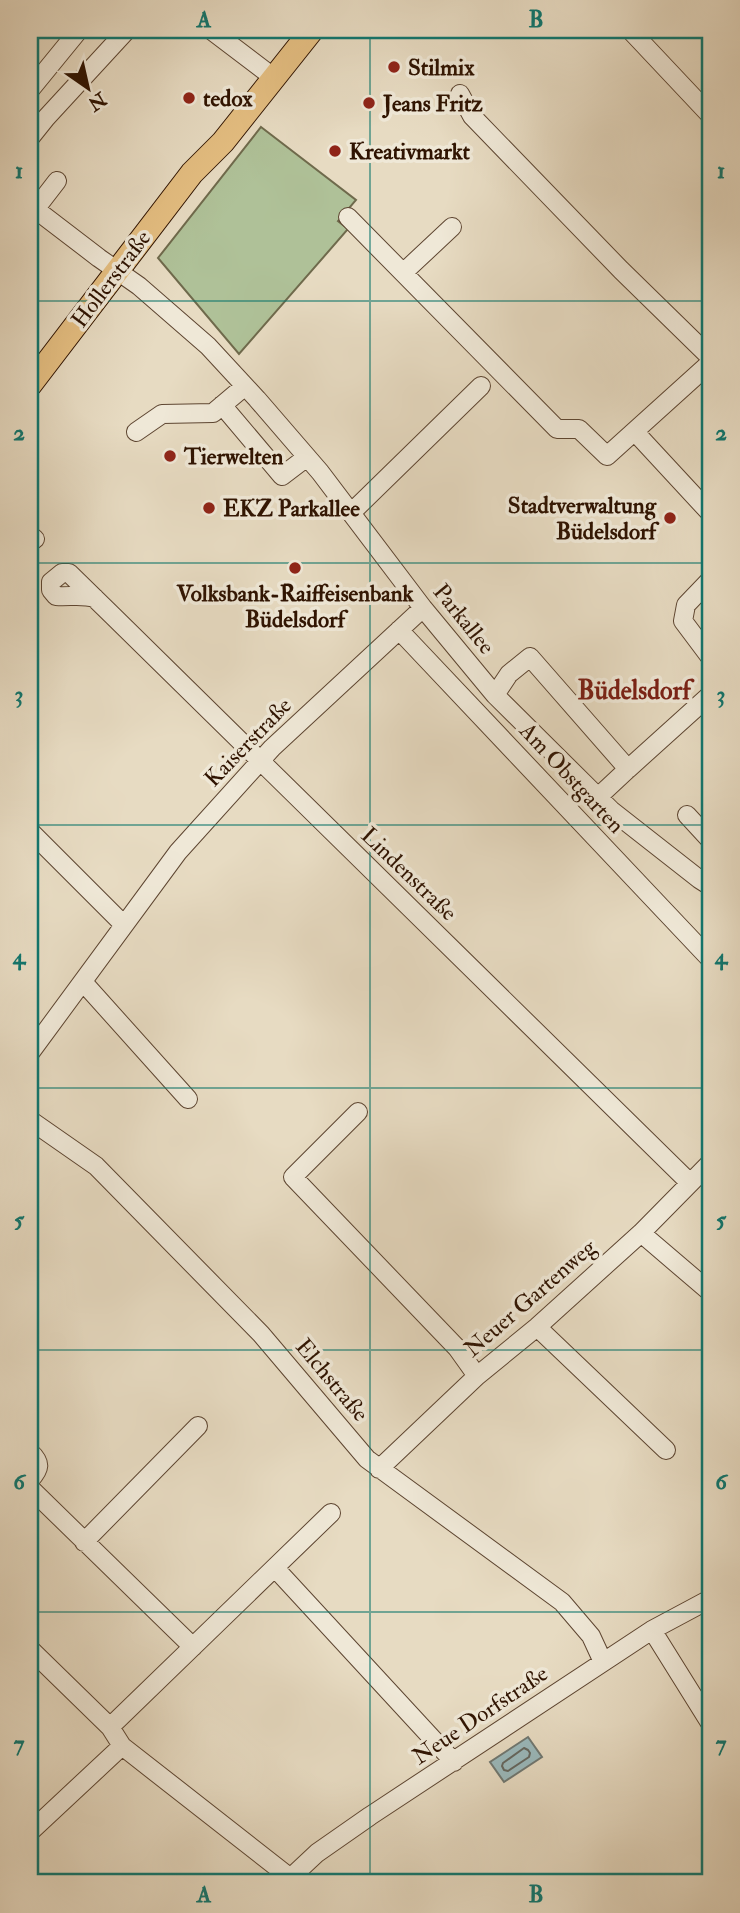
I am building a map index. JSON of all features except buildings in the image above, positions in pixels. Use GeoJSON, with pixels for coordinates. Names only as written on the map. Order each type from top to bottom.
{"type":"FeatureCollection","features":[{"type":"Feature","properties":{"kind":"main road","name":"Hollerstraße"},"geometry":{"type":"LineString","coordinates":[[192,173],[215,134],[296,30]]}},
{"type":"Feature","properties":{"kind":"main road","name":"Hollerstraße"},"geometry":{"type":"LineString","coordinates":[[30,385],[192,173],[223,142],[313,30]]}},
{"type":"Feature","properties":{"kind":"street"},"geometry":{"type":"LineString","coordinates":[[30,90],[79,30]]}},
{"type":"Feature","properties":{"kind":"street"},"geometry":{"type":"LineString","coordinates":[[30,138],[46,117],[127,30]]}},
{"type":"Feature","properties":{"kind":"street"},"geometry":{"type":"LineString","coordinates":[[211,30],[265,71]]}},
{"type":"Feature","properties":{"kind":"street"},"geometry":{"type":"LineString","coordinates":[[630,30],[710,115]]}},
{"type":"Feature","properties":{"kind":"street"},"geometry":{"type":"LineString","coordinates":[[460,94],[472,116],[621,270],[710,357]]}},
{"type":"Feature","properties":{"kind":"street"},"geometry":{"type":"LineString","coordinates":[[32,209],[57,181]]}},
{"type":"Feature","properties":{"kind":"street","name":"Parkallee"},"geometry":{"type":"LineString","coordinates":[[32,209],[139,286],[208,346],[307,457],[423,608],[495,695],[620,818],[710,886]]}},
{"type":"Feature","properties":{"kind":"street"},"geometry":{"type":"LineString","coordinates":[[348,217],[557,429],[579,429],[607,456],[710,363]]}},
{"type":"Feature","properties":{"kind":"street"},"geometry":{"type":"LineString","coordinates":[[404,272],[452,227]]}},
{"type":"Feature","properties":{"kind":"street"},"geometry":{"type":"LineString","coordinates":[[136,432],[162,414],[213,413],[245,386]]}},
{"type":"Feature","properties":{"kind":"street"},"geometry":{"type":"LineString","coordinates":[[351,513],[481,386]]}},
{"type":"Feature","properties":{"kind":"street"},"geometry":{"type":"LineString","coordinates":[[222,405],[282,476],[307,457]]}},
{"type":"Feature","properties":{"kind":"street"},"geometry":{"type":"LineString","coordinates":[[635,432],[710,513]]}},
{"type":"Feature","properties":{"kind":"street"},"geometry":{"type":"LineString","coordinates":[[710,580],[687,605],[683,621],[710,657]]}},
{"type":"Feature","properties":{"kind":"street","name":"Lindenstraße"},"geometry":{"type":"LineString","coordinates":[[95,598],[690,1183]]}},
{"type":"Feature","properties":{"kind":"street","name":"Kaiserstraße"},"geometry":{"type":"LineString","coordinates":[[30,1053],[178,852],[272,748],[423,608]]}},
{"type":"Feature","properties":{"kind":"street","name":"Am Obstgarten"},"geometry":{"type":"LineString","coordinates":[[399,630],[710,959]]}},
{"type":"Feature","properties":{"kind":"street"},"geometry":{"type":"LineString","coordinates":[[495,695],[509,674],[530,657],[628,769]]}},
{"type":"Feature","properties":{"kind":"street"},"geometry":{"type":"LineString","coordinates":[[598,797],[710,695]]}},
{"type":"Feature","properties":{"kind":"street"},"geometry":{"type":"LineString","coordinates":[[687,815],[710,840]]}},
{"type":"Feature","properties":{"kind":"street"},"geometry":{"type":"LineString","coordinates":[[30,831],[124,925]]}},
{"type":"Feature","properties":{"kind":"street"},"geometry":{"type":"LineString","coordinates":[[83,982],[188,1099]]}},
{"type":"Feature","properties":{"kind":"street"},"geometry":{"type":"LineString","coordinates":[[358,1112],[293,1177],[457,1348],[477,1376]]}},
{"type":"Feature","properties":{"kind":"street","name":"Elchstraße"},"geometry":{"type":"LineString","coordinates":[[30,1120],[96,1166],[261,1334],[367,1459],[562,1602],[591,1636],[603,1662]]}},
{"type":"Feature","properties":{"kind":"street","name":"Neuer Gartenweg"},"geometry":{"type":"LineString","coordinates":[[379,1469],[477,1376],[537,1327],[641,1233],[710,1163]]}},
{"type":"Feature","properties":{"kind":"street"},"geometry":{"type":"LineString","coordinates":[[641,1233],[710,1292]]}},
{"type":"Feature","properties":{"kind":"street"},"geometry":{"type":"LineString","coordinates":[[537,1327],[666,1450]]}},
{"type":"Feature","properties":{"kind":"street"},"geometry":{"type":"LineString","coordinates":[[84,1542],[198,1426]]}},
{"type":"Feature","properties":{"kind":"street"},"geometry":{"type":"LineString","coordinates":[[30,1452],[40,1466],[30,1480]]}},
{"type":"Feature","properties":{"kind":"street"},"geometry":{"type":"LineString","coordinates":[[30,1488],[193,1647]]}},
{"type":"Feature","properties":{"kind":"street"},"geometry":{"type":"LineString","coordinates":[[110,1727],[331,1513]]}},
{"type":"Feature","properties":{"kind":"street"},"geometry":{"type":"LineString","coordinates":[[275,1568],[454,1762]]}},
{"type":"Feature","properties":{"kind":"street","name":"Neue Dorfstraße"},"geometry":{"type":"LineString","coordinates":[[291,1881],[317,1853],[370,1816],[652,1630],[710,1599]]}},
{"type":"Feature","properties":{"kind":"street"},"geometry":{"type":"LineString","coordinates":[[652,1630],[710,1723]]}},
{"type":"Feature","properties":{"kind":"street"},"geometry":{"type":"LineString","coordinates":[[30,1649],[110,1727],[122,1746],[291,1881]]}},
{"type":"Feature","properties":{"kind":"street"},"geometry":{"type":"LineString","coordinates":[[30,1832],[122,1746]]}},
{"type":"Feature","properties":{"kind":"green space"},"geometry":{"type":"Polygon","coordinates":[[[261,127],[356,200],[338,221],[348,229],[239,354],[158,258],[261,127]]]}},
{"type":"Feature","properties":{"kind":"water"},"geometry":{"type":"Polygon","coordinates":[[[528,1737],[542,1757],[504,1782],[490,1762],[528,1737]]]}},
{"type":"Feature","properties":{"kind":"place","name":"Stilmix"},"geometry":{"type":"Point","coordinates":[394,67]}},
{"type":"Feature","properties":{"kind":"place","name":"tedox"},"geometry":{"type":"Point","coordinates":[189,98]}},
{"type":"Feature","properties":{"kind":"place","name":"Jeans Fritz"},"geometry":{"type":"Point","coordinates":[369,103]}},
{"type":"Feature","properties":{"kind":"place","name":"Kreativmarkt"},"geometry":{"type":"Point","coordinates":[335,151]}},
{"type":"Feature","properties":{"kind":"place","name":"Tierwelten"},"geometry":{"type":"Point","coordinates":[170,456]}},
{"type":"Feature","properties":{"kind":"place","name":"EKZ Parkallee"},"geometry":{"type":"Point","coordinates":[209,508]}},
{"type":"Feature","properties":{"kind":"place","name":"Stadtverwaltung Büdelsdorf"},"geometry":{"type":"Point","coordinates":[670,518]}},
{"type":"Feature","properties":{"kind":"place","name":"Volksbank-Raiffeisenbank Büdelsdorf"},"geometry":{"type":"Point","coordinates":[295,568]}},
{"type":"Feature","properties":{"kind":"district","name":"Büdelsdorf"},"geometry":{"type":"Point","coordinates":[634,691]}}]}
